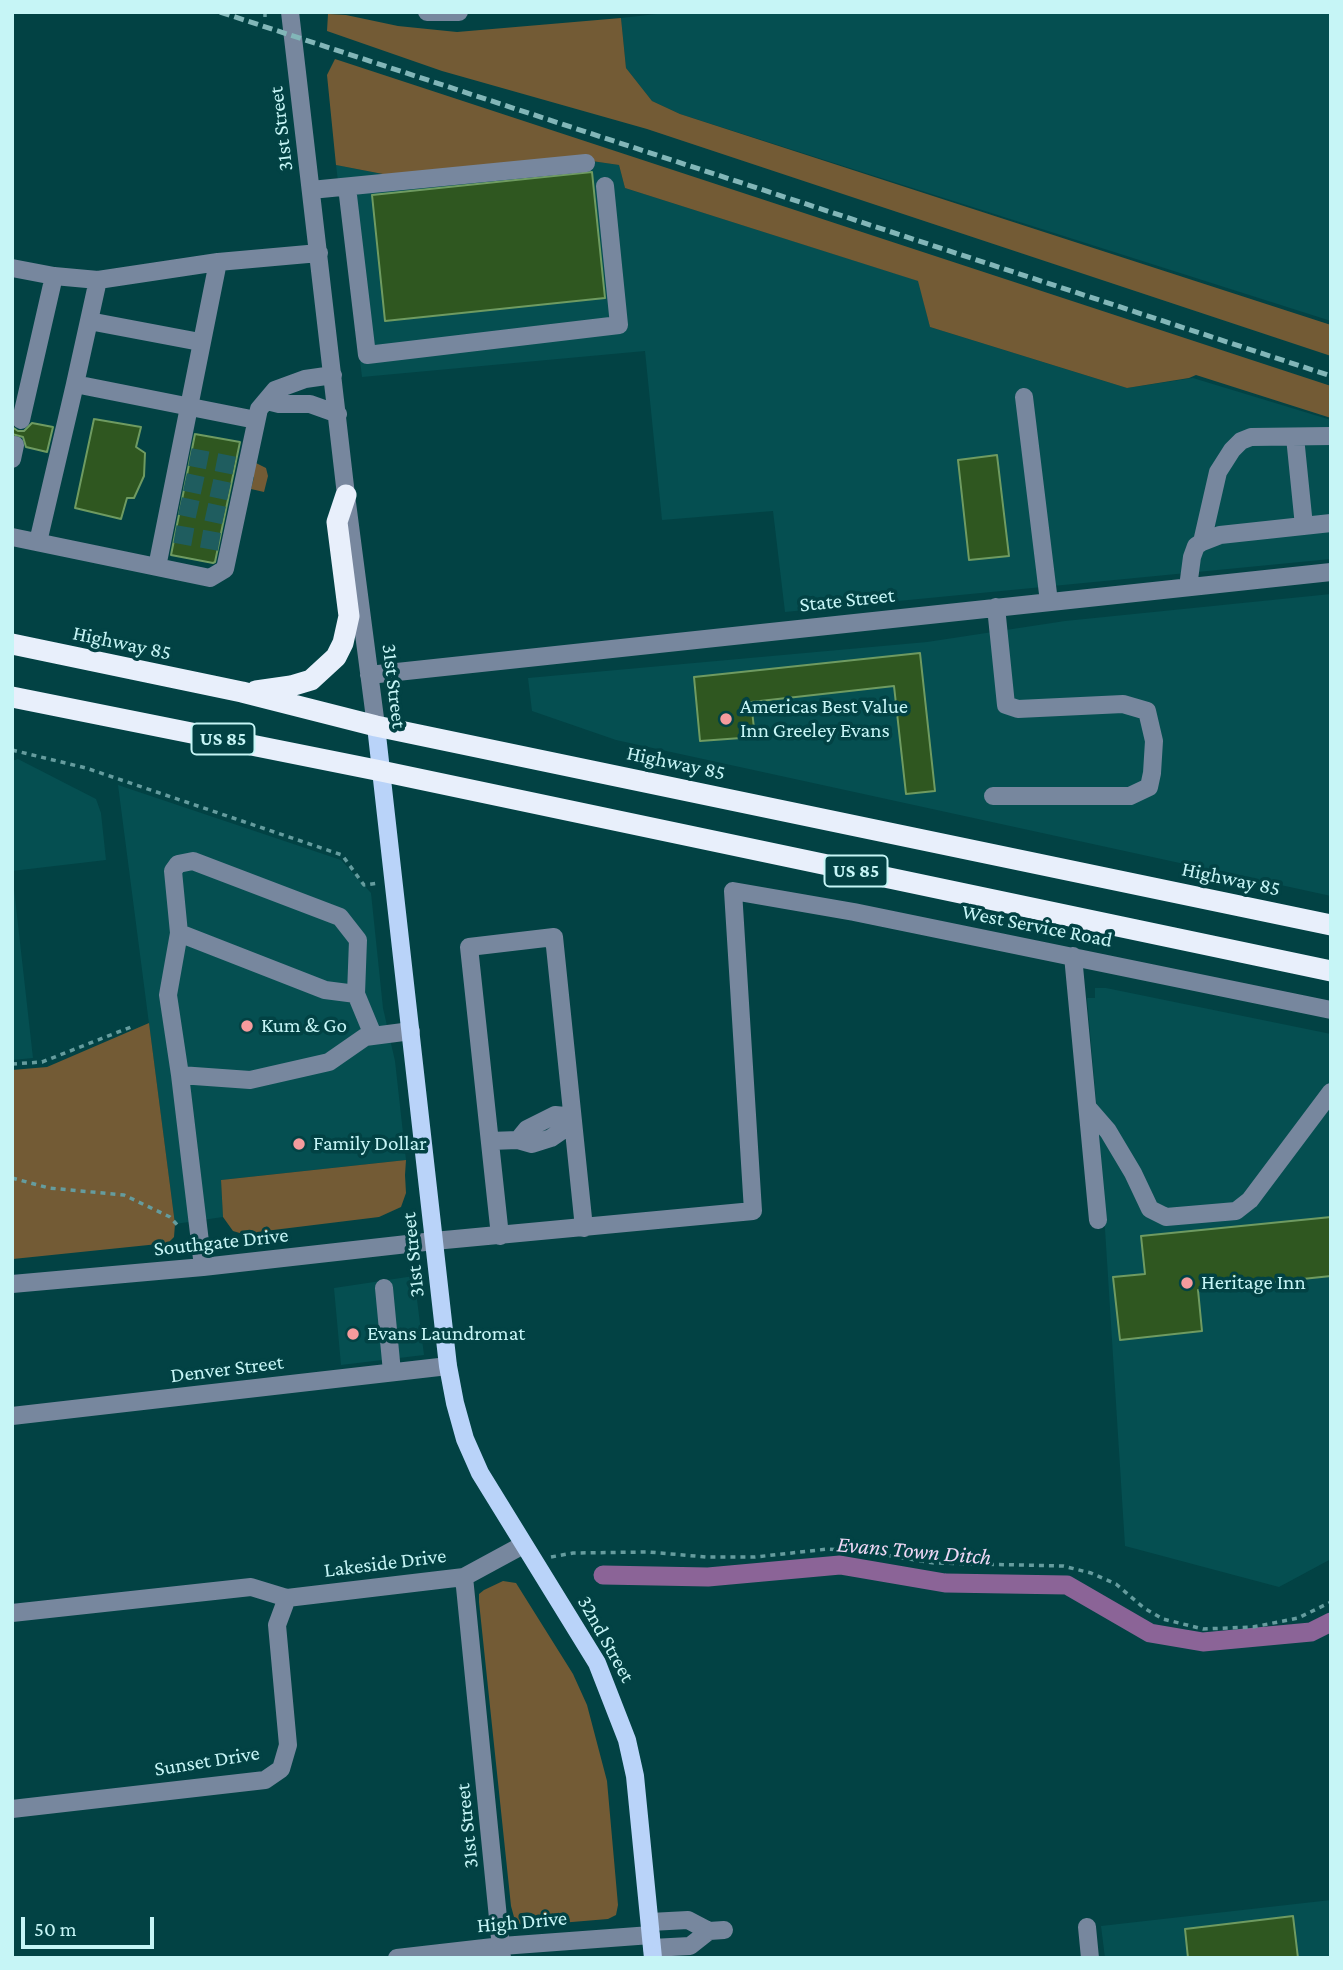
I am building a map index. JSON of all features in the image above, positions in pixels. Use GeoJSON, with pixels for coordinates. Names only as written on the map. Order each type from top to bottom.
{"type":"FeatureCollection","features":[{"type":"Feature","properties":{"kind":"highway"},"geometry":{"type":"LineString","coordinates":[[242,692],[291,686],[310,680],[336,657],[343,643],[349,616],[337,522],[346,495]]}},
{"type":"Feature","properties":{"kind":"highway","name":"Highway 85"},"geometry":{"type":"LineString","coordinates":[[12,644],[242,692],[376,726],[1331,925]]}},
{"type":"Feature","properties":{"kind":"highway","name":"US 85"},"geometry":{"type":"LineString","coordinates":[[12,697],[380,771],[1331,971]]}},
{"type":"Feature","properties":{"kind":"main road","name":"31st Street"},"geometry":{"type":"LineString","coordinates":[[376,726],[448,1366]]}},
{"type":"Feature","properties":{"kind":"main road","name":"32nd Street"},"geometry":{"type":"LineString","coordinates":[[448,1366],[465,1439],[480,1474],[597,1663],[627,1740],[635,1776],[651,1941]]}},
{"type":"Feature","properties":{"kind":"street","name":"31st Street"},"geometry":{"type":"LineString","coordinates":[[290,12],[346,495],[376,726]]}},
{"type":"Feature","properties":{"kind":"street"},"geometry":{"type":"LineString","coordinates":[[427,12],[459,12]]}},
{"type":"Feature","properties":{"kind":"street"},"geometry":{"type":"LineString","coordinates":[[312,190],[586,163]]}},
{"type":"Feature","properties":{"kind":"street"},"geometry":{"type":"LineString","coordinates":[[348,187],[367,355],[619,325],[605,186]]}},
{"type":"Feature","properties":{"kind":"street"},"geometry":{"type":"LineString","coordinates":[[12,268],[54,276],[98,280],[218,262],[319,253]]}},
{"type":"Feature","properties":{"kind":"street"},"geometry":{"type":"LineString","coordinates":[[157,567],[175,505],[200,342],[218,262]]}},
{"type":"Feature","properties":{"kind":"street"},"geometry":{"type":"LineString","coordinates":[[21,420],[54,276]]}},
{"type":"Feature","properties":{"kind":"street"},"geometry":{"type":"LineString","coordinates":[[38,542],[98,280]]}},
{"type":"Feature","properties":{"kind":"street"},"geometry":{"type":"LineString","coordinates":[[89,321],[200,342]]}},
{"type":"Feature","properties":{"kind":"street"},"geometry":{"type":"LineString","coordinates":[[12,537],[210,578],[225,569],[226,543],[236,493],[260,409],[275,390],[305,379],[333,375]]}},
{"type":"Feature","properties":{"kind":"street"},"geometry":{"type":"LineString","coordinates":[[75,384],[256,420]]}},
{"type":"Feature","properties":{"kind":"street"},"geometry":{"type":"LineString","coordinates":[[1024,397],[1049,602]]}},
{"type":"Feature","properties":{"kind":"street"},"geometry":{"type":"LineString","coordinates":[[267,401],[279,404],[310,404],[338,414]]}},
{"type":"Feature","properties":{"kind":"street"},"geometry":{"type":"LineString","coordinates":[[1202,542],[1218,472],[1241,441],[1251,437],[1331,436]]}},
{"type":"Feature","properties":{"kind":"street"},"geometry":{"type":"LineString","coordinates":[[1294,437],[1304,526]]}},
{"type":"Feature","properties":{"kind":"street"},"geometry":{"type":"LineString","coordinates":[[1188,587],[1192,557],[1196,546],[1202,542],[1220,535],[1331,523]]}},
{"type":"Feature","properties":{"kind":"street","name":"State Street"},"geometry":{"type":"LineString","coordinates":[[369,675],[1331,572]]}},
{"type":"Feature","properties":{"kind":"street"},"geometry":{"type":"LineString","coordinates":[[993,796],[1130,796],[1149,787],[1153,773],[1154,741],[1147,712],[1123,704],[1018,709],[1006,705],[996,607]]}},
{"type":"Feature","properties":{"kind":"street"},"geometry":{"type":"LineString","coordinates":[[203,1267],[168,995],[179,933],[173,871],[178,864],[193,861],[341,917],[358,940],[356,994],[373,1035]]}},
{"type":"Feature","properties":{"kind":"street","name":"West Service Road"},"geometry":{"type":"LineString","coordinates":[[733,891],[853,912],[1331,1010]]}},
{"type":"Feature","properties":{"kind":"street","name":"Southgate Drive"},"geometry":{"type":"LineString","coordinates":[[12,1284],[753,1211],[733,891]]}},
{"type":"Feature","properties":{"kind":"street"},"geometry":{"type":"LineString","coordinates":[[179,933],[325,989],[356,994]]}},
{"type":"Feature","properties":{"kind":"street"},"geometry":{"type":"LineString","coordinates":[[500,1236],[469,947],[554,937],[569,1115],[584,1228]]}},
{"type":"Feature","properties":{"kind":"street"},"geometry":{"type":"LineString","coordinates":[[1073,956],[1098,1220]]}},
{"type":"Feature","properties":{"kind":"street"},"geometry":{"type":"LineString","coordinates":[[180,1075],[250,1080],[329,1062],[365,1037],[411,1031]]}},
{"type":"Feature","properties":{"kind":"street"},"geometry":{"type":"LineString","coordinates":[[1088,1108],[1108,1131],[1150,1209],[1166,1217],[1236,1210],[1250,1200],[1331,1092]]}},
{"type":"Feature","properties":{"kind":"street"},"geometry":{"type":"LineString","coordinates":[[490,1141],[518,1140],[527,1129],[555,1115],[569,1115]]}},
{"type":"Feature","properties":{"kind":"street"},"geometry":{"type":"LineString","coordinates":[[384,1288],[392,1373]]}},
{"type":"Feature","properties":{"kind":"street","name":"Denver Street"},"geometry":{"type":"LineString","coordinates":[[12,1416],[448,1366]]}},
{"type":"Feature","properties":{"kind":"street","name":"Lakeside Drive"},"geometry":{"type":"LineString","coordinates":[[287,1598],[464,1577],[523,1545]]}},
{"type":"Feature","properties":{"kind":"street","name":"31st Street"},"geometry":{"type":"LineString","coordinates":[[464,1577],[502,1952]]}},
{"type":"Feature","properties":{"kind":"street"},"geometry":{"type":"LineString","coordinates":[[12,1613],[251,1587],[287,1598]]}},
{"type":"Feature","properties":{"kind":"street","name":"Sunset Drive"},"geometry":{"type":"LineString","coordinates":[[12,1809],[265,1780],[281,1769],[288,1745],[277,1625],[287,1598]]}},
{"type":"Feature","properties":{"kind":"street"},"geometry":{"type":"LineString","coordinates":[[688,1920],[717,1930],[690,1946],[651,1941],[688,1920]]}},
{"type":"Feature","properties":{"kind":"street"},"geometry":{"type":"LineString","coordinates":[[1087,1927],[1090,1958]]}},
{"type":"Feature","properties":{"kind":"street","name":"High Drive"},"geometry":{"type":"LineString","coordinates":[[397,1958],[651,1941]]}},
{"type":"Feature","properties":{"kind":"path"},"geometry":{"type":"LineString","coordinates":[[265,12],[265,20]]}},
{"type":"Feature","properties":{"kind":"path"},"geometry":{"type":"LineString","coordinates":[[12,750],[86,768],[342,855],[364,885],[381,883]]}},
{"type":"Feature","properties":{"kind":"path"},"geometry":{"type":"LineString","coordinates":[[12,1064],[42,1062],[131,1027]]}},
{"type":"Feature","properties":{"kind":"path"},"geometry":{"type":"LineString","coordinates":[[12,1178],[49,1188],[124,1195],[170,1217],[180,1228]]}},
{"type":"Feature","properties":{"kind":"path"},"geometry":{"type":"LineString","coordinates":[[535,1563],[557,1555],[573,1553],[649,1552],[706,1557],[755,1557],[828,1549],[934,1563],[1063,1566],[1091,1573],[1116,1584],[1144,1608],[1163,1619],[1203,1629],[1253,1627],[1298,1618],[1331,1602]]}},
{"type":"Feature","properties":{"kind":"shaded area"},"geometry":{"type":"Polygon","coordinates":[[[674,12],[1331,12],[1331,321],[680,114],[652,101],[626,68],[621,18],[674,12]]]}},
{"type":"Feature","properties":{"kind":"shaded area"},"geometry":{"type":"Polygon","coordinates":[[[328,14],[398,26],[457,32],[621,18],[626,68],[652,101],[680,114],[1331,325],[1331,356],[647,129],[442,71],[327,31],[328,14]]]}},
{"type":"Feature","properties":{"kind":"shaded area"},"geometry":{"type":"Polygon","coordinates":[[[335,59],[1331,386],[1331,418],[1196,375],[1127,388],[930,327],[918,281],[625,188],[619,165],[578,159],[388,175],[336,165],[327,75],[335,59]]]}},
{"type":"Feature","properties":{"kind":"shaded area"},"geometry":{"type":"Polygon","coordinates":[[[578,159],[619,165],[625,188],[919,281],[930,327],[1127,388],[1193,378],[1331,420],[1331,559],[785,612],[773,511],[662,520],[645,351],[362,377],[336,165],[388,175],[578,159]]]}},
{"type":"Feature","properties":{"kind":"shaded area"},"geometry":{"type":"Polygon","coordinates":[[[252,461],[266,468],[268,476],[264,492],[251,489],[254,477],[246,475],[252,461]]]}},
{"type":"Feature","properties":{"kind":"shaded area"},"geometry":{"type":"Polygon","coordinates":[[[1331,594],[1331,896],[616,740],[532,711],[528,678],[927,642],[1065,621],[1331,594]]]}},
{"type":"Feature","properties":{"kind":"shaded area"},"geometry":{"type":"Polygon","coordinates":[[[18,759],[96,799],[101,813],[106,860],[12,871],[12,761],[18,759]]]}},
{"type":"Feature","properties":{"kind":"shaded area"},"geometry":{"type":"Polygon","coordinates":[[[118,785],[341,860],[371,893],[383,1008],[395,1061],[406,1160],[221,1180],[223,1217],[175,1224],[118,785]]]}},
{"type":"Feature","properties":{"kind":"shaded area"},"geometry":{"type":"Polygon","coordinates":[[[12,871],[33,1058],[12,1060],[12,871]]]}},
{"type":"Feature","properties":{"kind":"shaded area"},"geometry":{"type":"Polygon","coordinates":[[[1095,988],[1106,988],[1331,1034],[1331,1559],[1279,1587],[1125,1546],[1099,1134],[1087,998],[1095,998],[1095,988]]]}},
{"type":"Feature","properties":{"kind":"shaded area"},"geometry":{"type":"Polygon","coordinates":[[[149,1023],[175,1224],[174,1237],[168,1243],[13,1259],[12,1070],[47,1067],[149,1023]]]}},
{"type":"Feature","properties":{"kind":"shaded area"},"geometry":{"type":"Polygon","coordinates":[[[406,1160],[406,1193],[401,1207],[379,1217],[257,1232],[253,1237],[233,1231],[223,1217],[221,1180],[406,1160]]]}},
{"type":"Feature","properties":{"kind":"shaded area"},"geometry":{"type":"Polygon","coordinates":[[[414,1276],[424,1355],[341,1365],[334,1288],[414,1276]]]}},
{"type":"Feature","properties":{"kind":"shaded area"},"geometry":{"type":"Polygon","coordinates":[[[503,1581],[516,1583],[573,1674],[587,1705],[607,1781],[618,1905],[616,1915],[608,1919],[524,1926],[514,1917],[479,1602],[479,1594],[503,1581]]]}},
{"type":"Feature","properties":{"kind":"shaded area"},"geometry":{"type":"Polygon","coordinates":[[[1331,1900],[1331,1958],[1105,1958],[1101,1926],[1331,1900]]]}},
{"type":"Feature","properties":{"kind":"building"},"geometry":{"type":"Polygon","coordinates":[[[592,172],[605,298],[385,321],[372,195],[592,172]]]}},
{"type":"Feature","properties":{"kind":"building"},"geometry":{"type":"Polygon","coordinates":[[[94,419],[141,427],[136,447],[145,453],[144,476],[134,498],[127,498],[121,519],[75,508],[94,419]]]}},
{"type":"Feature","properties":{"kind":"building"},"geometry":{"type":"Polygon","coordinates":[[[32,423],[53,427],[47,452],[26,447],[23,437],[12,434],[12,427],[24,431],[32,423]]]}},
{"type":"Feature","properties":{"kind":"building"},"geometry":{"type":"Polygon","coordinates":[[[195,434],[240,442],[213,563],[171,555],[195,434]]]}},
{"type":"Feature","properties":{"kind":"building"},"geometry":{"type":"Polygon","coordinates":[[[997,455],[1009,556],[969,560],[958,460],[997,455]]]}},
{"type":"Feature","properties":{"kind":"building","name":"Americas Best Value Inn Greeley Evans"},"geometry":{"type":"Polygon","coordinates":[[[920,653],[935,791],[906,794],[894,686],[751,702],[755,737],[700,741],[694,677],[920,653]]]}},
{"type":"Feature","properties":{"kind":"building","name":"Heritage Inn"},"geometry":{"type":"Polygon","coordinates":[[[1331,1217],[1331,1276],[1198,1290],[1202,1331],[1120,1340],[1113,1277],[1145,1274],[1141,1236],[1331,1217]]]}},
{"type":"Feature","properties":{"kind":"building"},"geometry":{"type":"Polygon","coordinates":[[[1293,1916],[1298,1958],[1188,1958],[1185,1929],[1293,1916]]]}},
{"type":"Feature","properties":{"kind":"waterway","name":"Evans Town Ditch"},"geometry":{"type":"LineString","coordinates":[[603,1575],[708,1577],[840,1565],[945,1583],[1067,1585],[1150,1633],[1203,1642],[1311,1632],[1331,1622]]}},
{"type":"Feature","properties":{"kind":"tunnel"},"geometry":{"type":"LineString","coordinates":[[190,457],[236,466]]}},
{"type":"Feature","properties":{"kind":"tunnel"},"geometry":{"type":"LineString","coordinates":[[185,482],[231,492]]}},
{"type":"Feature","properties":{"kind":"tunnel"},"geometry":{"type":"LineString","coordinates":[[180,506],[226,516]]}},
{"type":"Feature","properties":{"kind":"tunnel"},"geometry":{"type":"LineString","coordinates":[[175,534],[220,542]]}},
{"type":"Feature","properties":{"kind":"railway"},"geometry":{"type":"LineString","coordinates":[[220,12],[1331,376]]}},
{"type":"Feature","properties":{"kind":"place","name":"Americas Best Value Inn Greeley Evans"},"geometry":{"type":"Point","coordinates":[726,719]}},
{"type":"Feature","properties":{"kind":"place","name":"Kum & Go"},"geometry":{"type":"Point","coordinates":[247,1026]}},
{"type":"Feature","properties":{"kind":"place","name":"Family Dollar"},"geometry":{"type":"Point","coordinates":[299,1144]}},
{"type":"Feature","properties":{"kind":"place","name":"Heritage Inn"},"geometry":{"type":"Point","coordinates":[1187,1283]}},
{"type":"Feature","properties":{"kind":"place","name":"Evans Laundromat"},"geometry":{"type":"Point","coordinates":[353,1334]}}]}
